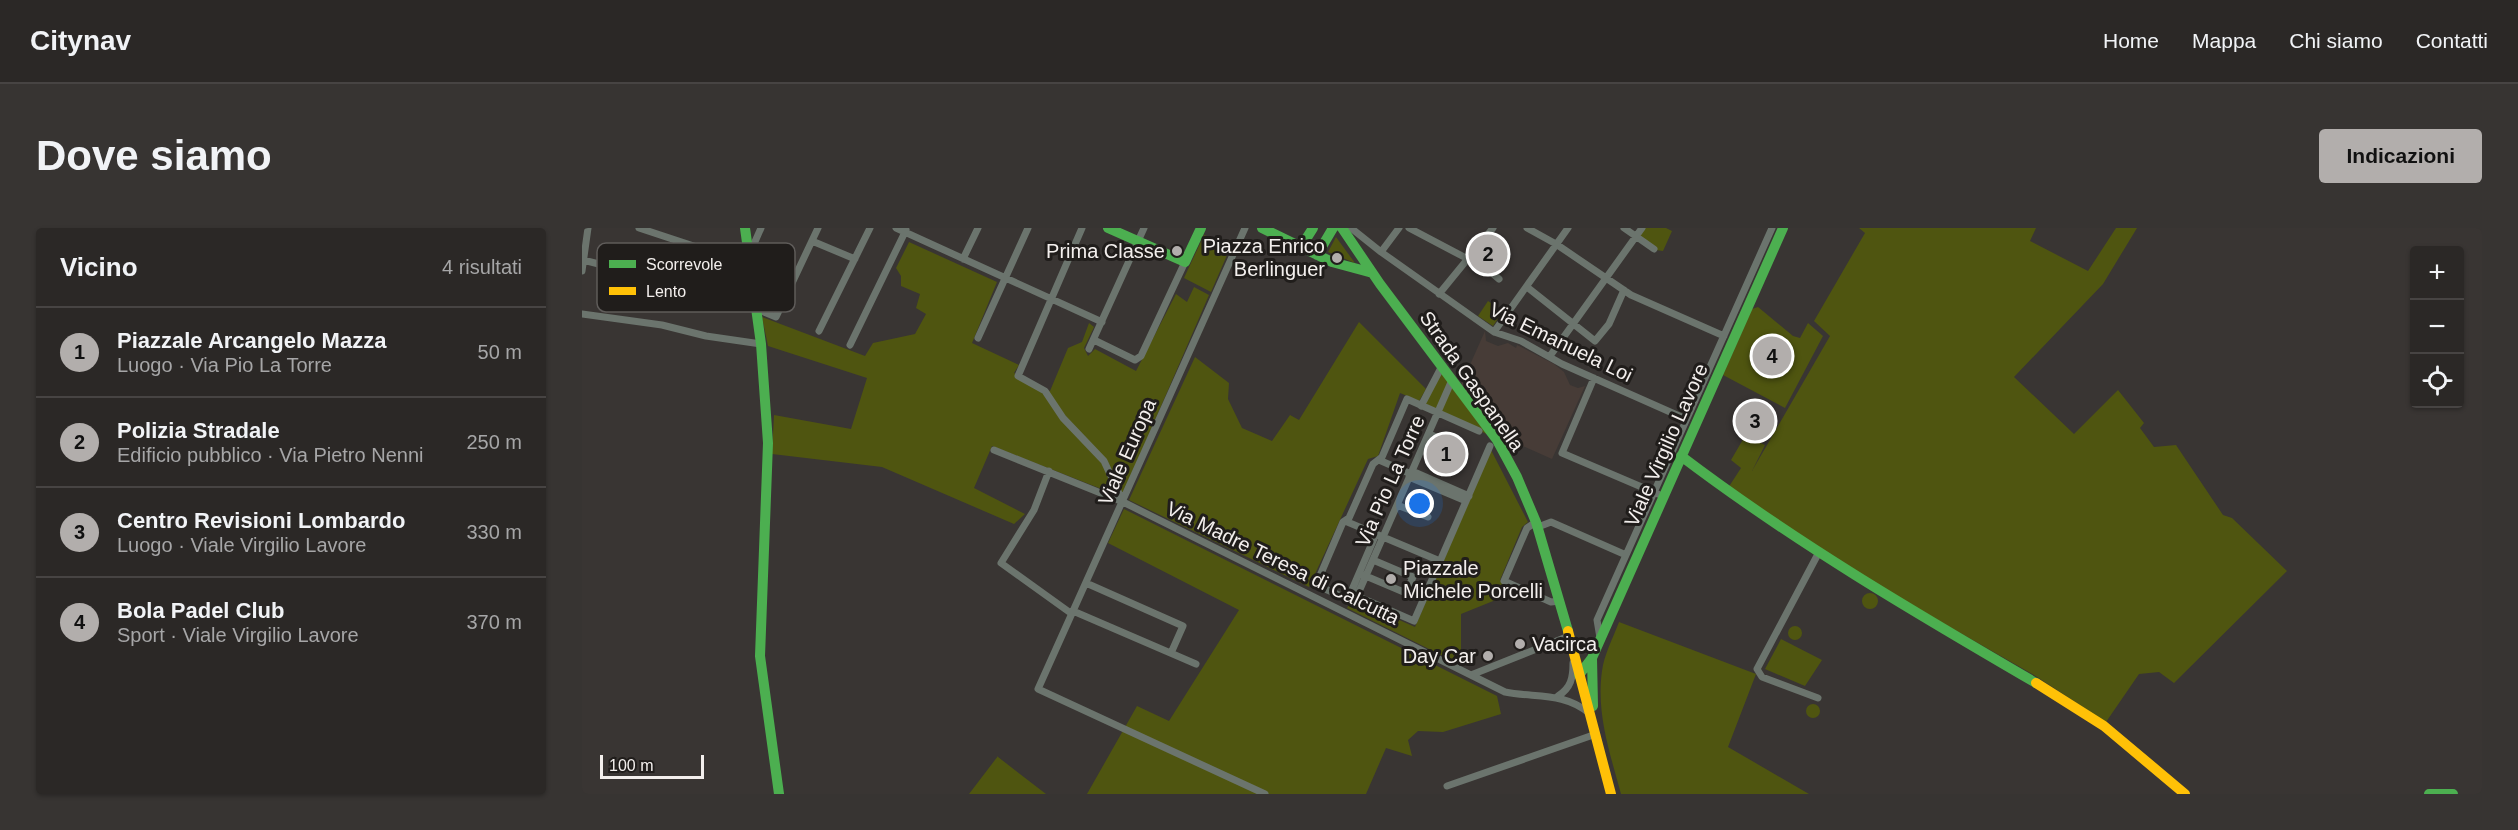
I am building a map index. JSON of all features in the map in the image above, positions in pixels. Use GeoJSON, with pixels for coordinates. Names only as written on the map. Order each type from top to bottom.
{"type":"FeatureCollection","features":[{"type":"Feature","properties":{"kind":"street"},"geometry":{"type":"LineString","coordinates":[[582,271],[588,228]]}},
{"type":"Feature","properties":{"kind":"street"},"geometry":{"type":"LineString","coordinates":[[639,228],[693,243]]}},
{"type":"Feature","properties":{"kind":"street"},"geometry":{"type":"LineString","coordinates":[[745,228],[748,243]]}},
{"type":"Feature","properties":{"kind":"street"},"geometry":{"type":"LineString","coordinates":[[756,243],[761,228]]}},
{"type":"Feature","properties":{"kind":"street"},"geometry":{"type":"LineString","coordinates":[[795,277],[818,228]]}},
{"type":"Feature","properties":{"kind":"street"},"geometry":{"type":"LineString","coordinates":[[819,331],[870,228]]}},
{"type":"Feature","properties":{"kind":"street"},"geometry":{"type":"LineString","coordinates":[[896,228],[906,230],[963,259],[1102,322]]}},
{"type":"Feature","properties":{"kind":"street"},"geometry":{"type":"LineString","coordinates":[[963,259],[978,228]]}},
{"type":"Feature","properties":{"kind":"street"},"geometry":{"type":"LineString","coordinates":[[978,338],[1028,228]]}},
{"type":"Feature","properties":{"kind":"street"},"geometry":{"type":"LineString","coordinates":[[1082,228],[1017,376],[1046,391],[1063,418],[1104,461],[1123,502]]}},
{"type":"Feature","properties":{"kind":"street"},"geometry":{"type":"LineString","coordinates":[[1108,228],[1185,262]]}},
{"type":"Feature","properties":{"kind":"street"},"geometry":{"type":"LineString","coordinates":[[1089,349],[1144,228]]}},
{"type":"Feature","properties":{"kind":"street"},"geometry":{"type":"LineString","coordinates":[[1094,340],[1135,360],[1141,356],[1201,228]]}},
{"type":"Feature","properties":{"kind":"street","name":"Viale Europa"},"geometry":{"type":"LineString","coordinates":[[1245,228],[1038,689],[1265,794]]}},
{"type":"Feature","properties":{"kind":"street"},"geometry":{"type":"LineString","coordinates":[[1262,228],[1332,262],[1369,272]]}},
{"type":"Feature","properties":{"kind":"street"},"geometry":{"type":"LineString","coordinates":[[1301,247],[1313,228]]}},
{"type":"Feature","properties":{"kind":"street"},"geometry":{"type":"LineString","coordinates":[[1317,255],[1333,228]]}},
{"type":"Feature","properties":{"kind":"street","name":"Strada Gaspanella"},"geometry":{"type":"LineString","coordinates":[[1333,228],[1380,284]]}},
{"type":"Feature","properties":{"kind":"street","name":"Strada Gaspanella"},"geometry":{"type":"LineString","coordinates":[[1342,228],[1380,284],[1497,440],[1517,477],[1537,525],[1595,730]]}},
{"type":"Feature","properties":{"kind":"street","name":"Via Emanuela Loi"},"geometry":{"type":"LineString","coordinates":[[1351,228],[1494,332],[1521,341],[1594,378],[1686,419]]}},
{"type":"Feature","properties":{"kind":"street"},"geometry":{"type":"LineString","coordinates":[[1381,252],[1399,228]]}},
{"type":"Feature","properties":{"kind":"street"},"geometry":{"type":"LineString","coordinates":[[1409,228],[1469,257],[1499,279]]}},
{"type":"Feature","properties":{"kind":"street"},"geometry":{"type":"LineString","coordinates":[[1439,294],[1493,228]]}},
{"type":"Feature","properties":{"kind":"street"},"geometry":{"type":"LineString","coordinates":[[1527,228],[1556,244],[1624,290],[1724,336]]}},
{"type":"Feature","properties":{"kind":"street"},"geometry":{"type":"LineString","coordinates":[[1494,332],[1568,228]]}},
{"type":"Feature","properties":{"kind":"street"},"geometry":{"type":"LineString","coordinates":[[1624,228],[1654,249]]}},
{"type":"Feature","properties":{"kind":"street"},"geometry":{"type":"LineString","coordinates":[[1550,356],[1642,228]]}},
{"type":"Feature","properties":{"kind":"street"},"geometry":{"type":"LineString","coordinates":[[1471,675],[1569,636],[1576,645],[1586,648],[1600,639],[1597,620],[1626,555],[1658,494],[1686,419],[1724,336],[1733,328],[1772,228]]}},
{"type":"Feature","properties":{"kind":"street","name":"Viale Virgilio Lavore"},"geometry":{"type":"LineString","coordinates":[[1579,675],[1592,658],[1658,494],[1682,456],[1733,328],[1783,228]]}},
{"type":"Feature","properties":{"kind":"street"},"geometry":{"type":"LineString","coordinates":[[850,345],[906,230]]}},
{"type":"Feature","properties":{"kind":"street"},"geometry":{"type":"LineString","coordinates":[[582,234],[584,246]]}},
{"type":"Feature","properties":{"kind":"street"},"geometry":{"type":"LineString","coordinates":[[813,240],[855,259]]}},
{"type":"Feature","properties":{"kind":"street"},"geometry":{"type":"LineString","coordinates":[[1358,252],[1369,243]]}},
{"type":"Feature","properties":{"kind":"street"},"geometry":{"type":"LineString","coordinates":[[1527,287],[1595,341],[1610,324],[1624,290]]}},
{"type":"Feature","properties":{"kind":"street"},"geometry":{"type":"LineString","coordinates":[[758,312],[768,443],[760,656],[779,794]]}},
{"type":"Feature","properties":{"kind":"street"},"geometry":{"type":"LineString","coordinates":[[766,312],[776,317],[778,312]]}},
{"type":"Feature","properties":{"kind":"street"},"geometry":{"type":"LineString","coordinates":[[582,314],[662,325],[706,336],[761,344]]}},
{"type":"Feature","properties":{"kind":"street"},"geometry":{"type":"LineString","coordinates":[[1421,406],[1442,366]]}},
{"type":"Feature","properties":{"kind":"street"},"geometry":{"type":"LineString","coordinates":[[1594,378],[1562,453],[1658,494]]}},
{"type":"Feature","properties":{"kind":"street","name":"Via Pio La Torre"},"geometry":{"type":"LineString","coordinates":[[1362,575],[1373,560],[1381,534],[1397,505],[1452,380]]}},
{"type":"Feature","properties":{"kind":"street"},"geometry":{"type":"LineString","coordinates":[[1381,534],[1354,595],[1348,598],[1316,585],[1373,464],[1382,457],[1407,399],[1479,432]]}},
{"type":"Feature","properties":{"kind":"street"},"geometry":{"type":"LineString","coordinates":[[1429,434],[1453,444]]}},
{"type":"Feature","properties":{"kind":"street"},"geometry":{"type":"LineString","coordinates":[[1354,595],[1414,621],[1490,446]]}},
{"type":"Feature","properties":{"kind":"street","name":"Via Madre Teresa di Calcutta"},"geometry":{"type":"LineString","coordinates":[[994,450],[1123,502],[1505,692],[1527,696],[1558,696],[1573,701],[1591,714]]}},
{"type":"Feature","properties":{"kind":"street"},"geometry":{"type":"LineString","coordinates":[[1682,456],[1715,483],[1818,554],[2072,704],[2104,726],[2185,794]]}},
{"type":"Feature","properties":{"kind":"street"},"geometry":{"type":"LineString","coordinates":[[1379,460],[1467,499]]}},
{"type":"Feature","properties":{"kind":"street"},"geometry":{"type":"LineString","coordinates":[[1049,471],[1034,510],[1001,563],[1073,612],[1196,664]]}},
{"type":"Feature","properties":{"kind":"street"},"geometry":{"type":"LineString","coordinates":[[1397,505],[1428,517]]}},
{"type":"Feature","properties":{"kind":"street"},"geometry":{"type":"LineString","coordinates":[[1346,521],[1441,559]]}},
{"type":"Feature","properties":{"kind":"street"},"geometry":{"type":"LineString","coordinates":[[1560,602],[1551,602],[1504,581],[1527,528],[1551,522],[1626,555]]}},
{"type":"Feature","properties":{"kind":"street"},"geometry":{"type":"LineString","coordinates":[[1818,554],[1757,669],[1762,677],[1818,698]]}},
{"type":"Feature","properties":{"kind":"street"},"geometry":{"type":"LineString","coordinates":[[1362,575],[1406,593],[1413,577],[1373,560]]}},
{"type":"Feature","properties":{"kind":"street"},"geometry":{"type":"LineString","coordinates":[[1086,583],[1183,626],[1171,653]]}},
{"type":"Feature","properties":{"kind":"street"},"geometry":{"type":"LineString","coordinates":[[1569,688],[1573,674],[1573,650]]}},
{"type":"Feature","properties":{"kind":"street"},"geometry":{"type":"LineString","coordinates":[[1592,658],[1595,730],[1611,794]]}},
{"type":"Feature","properties":{"kind":"street"},"geometry":{"type":"LineString","coordinates":[[1558,696],[1569,688],[1579,675]]}},
{"type":"Feature","properties":{"kind":"street"},"geometry":{"type":"LineString","coordinates":[[1569,688],[1580,688],[1585,692],[1578,700],[1573,701]]}},
{"type":"Feature","properties":{"kind":"street"},"geometry":{"type":"LineString","coordinates":[[1448,786],[1595,730]]}},
{"type":"Feature","properties":{"kind":"street"},"geometry":{"type":"LineString","coordinates":[[2429,794],[2453,794]]}},
{"type":"Feature","properties":{"kind":"shaded area"},"geometry":{"type":"Polygon","coordinates":[[[1485,331],[1486,341],[1498,346],[1508,343],[1516,348],[1517,345],[1554,364],[1564,372],[1570,385],[1578,388],[1585,386],[1552,459],[1500,436],[1461,385],[1485,331]]]}},
{"type":"Feature","properties":{"kind":"green space"},"geometry":{"type":"Polygon","coordinates":[[[1644,228],[1666,228],[1672,231],[1663,251],[1656,250],[1638,236],[1644,228]]]}},
{"type":"Feature","properties":{"kind":"green space"},"geometry":{"type":"Polygon","coordinates":[[[1859,228],[2036,228],[2030,241],[2088,271],[2116,228],[2137,228],[2103,284],[2014,377],[2074,434],[2118,390],[2144,423],[2140,428],[2154,447],[2176,445],[2223,515],[2232,518],[2287,571],[2174,683],[2159,672],[2139,674],[2106,722],[2034,675],[1878,586],[1728,488],[1741,468],[1731,460],[1745,436],[1765,445],[1752,471],[1830,336],[1814,321],[1865,233],[1859,228]]]}},
{"type":"Feature","properties":{"kind":"green space"},"geometry":{"type":"Polygon","coordinates":[[[1204,235],[1231,246],[1211,292],[1184,278],[1204,235]]]}},
{"type":"Feature","properties":{"kind":"green space"},"geometry":{"type":"Polygon","coordinates":[[[1336,237],[1355,263],[1328,252],[1336,237]]]}},
{"type":"Feature","properties":{"kind":"green space"},"geometry":{"type":"Polygon","coordinates":[[[909,242],[997,282],[972,343],[1019,365],[1014,373],[1050,391],[1068,348],[1082,342],[1089,323],[1094,327],[1084,348],[1088,356],[1095,349],[1136,371],[1176,294],[1187,302],[1194,287],[1209,295],[1124,492],[1117,495],[992,446],[974,488],[1025,514],[1014,524],[882,467],[772,454],[774,415],[851,429],[867,378],[768,346],[762,317],[865,356],[873,343],[915,334],[926,314],[916,308],[920,294],[901,286],[901,276],[896,268],[909,242]]]}},
{"type":"Feature","properties":{"kind":"green space"},"geometry":{"type":"Polygon","coordinates":[[[1488,301],[1503,311],[1493,326],[1478,316],[1488,301]]]}},
{"type":"Feature","properties":{"kind":"green space"},"geometry":{"type":"Polygon","coordinates":[[[1758,307],[1793,336],[1800,338],[1808,323],[1823,336],[1785,408],[1723,375],[1752,309],[1758,307]]]}},
{"type":"Feature","properties":{"kind":"green space"},"geometry":{"type":"Polygon","coordinates":[[[1359,322],[1426,389],[1419,401],[1400,393],[1378,456],[1368,459],[1309,587],[1129,500],[1195,357],[1229,383],[1228,399],[1242,428],[1272,441],[1290,415],[1299,420],[1359,322]]]}},
{"type":"Feature","properties":{"kind":"green space"},"geometry":{"type":"Polygon","coordinates":[[[1442,369],[1491,436],[1423,405],[1442,369]]]}},
{"type":"Feature","properties":{"kind":"green space"},"geometry":{"type":"Polygon","coordinates":[[[1491,450],[1528,522],[1522,527],[1500,580],[1518,591],[1461,614],[1461,651],[1455,662],[1347,608],[1352,599],[1415,627],[1491,450]]]}},
{"type":"Feature","properties":{"kind":"green space"},"geometry":{"type":"Polygon","coordinates":[[[1124,509],[1497,696],[1501,714],[1443,732],[1418,731],[1408,740],[1412,756],[1386,748],[1366,794],[1087,794],[1137,706],[1169,721],[1239,610],[1108,543],[1124,509]]]}},
{"type":"Feature","properties":{"kind":"green space"},"geometry":{"type":"Polygon","coordinates":[[[1870,593],[1876,595],[1878,601],[1876,607],[1870,609],[1864,607],[1862,601],[1864,595],[1870,593]]]}},
{"type":"Feature","properties":{"kind":"green space"},"geometry":{"type":"Polygon","coordinates":[[[1619,622],[1756,674],[1728,747],[1809,794],[1621,794],[1605,733],[1601,703],[1602,671],[1619,622]]]}},
{"type":"Feature","properties":{"kind":"green space"},"geometry":{"type":"Polygon","coordinates":[[[1792,626],[1798,626],[1802,633],[1798,640],[1792,640],[1788,636],[1788,630],[1792,626]]]}},
{"type":"Feature","properties":{"kind":"green space"},"geometry":{"type":"Polygon","coordinates":[[[1781,639],[1822,660],[1805,686],[1765,669],[1781,639]]]}},
{"type":"Feature","properties":{"kind":"green space"},"geometry":{"type":"Polygon","coordinates":[[[1810,704],[1816,704],[1820,711],[1816,718],[1810,718],[1806,714],[1806,708],[1810,704]]]}},
{"type":"Feature","properties":{"kind":"green space"},"geometry":{"type":"Polygon","coordinates":[[[998,757],[1046,794],[969,794],[998,757]]]}},
{"type":"Feature","properties":{"kind":"traffic: fast"},"geometry":{"type":"LineString","coordinates":[[745,228],[747,243]]}},
{"type":"Feature","properties":{"kind":"traffic: fast"},"geometry":{"type":"LineString","coordinates":[[1108,228],[1185,262],[1201,228]]}},
{"type":"Feature","properties":{"kind":"traffic: fast"},"geometry":{"type":"LineString","coordinates":[[1262,228],[1332,262],[1369,272]]}},
{"type":"Feature","properties":{"kind":"traffic: fast"},"geometry":{"type":"LineString","coordinates":[[1301,247],[1313,228]]}},
{"type":"Feature","properties":{"kind":"traffic: fast"},"geometry":{"type":"LineString","coordinates":[[1317,255],[1333,228]]}},
{"type":"Feature","properties":{"kind":"traffic: fast"},"geometry":{"type":"LineString","coordinates":[[1342,228],[1380,284],[1497,440],[1517,477],[1536,522],[1568,631]]}},
{"type":"Feature","properties":{"kind":"traffic: fast"},"geometry":{"type":"LineString","coordinates":[[1579,675],[1592,658],[1783,228]]}},
{"type":"Feature","properties":{"kind":"traffic: fast"},"geometry":{"type":"LineString","coordinates":[[757,312],[768,443],[760,656],[779,794]]}},
{"type":"Feature","properties":{"kind":"traffic: fast"},"geometry":{"type":"LineString","coordinates":[[1681,456],[1810,546],[2036,683]]}},
{"type":"Feature","properties":{"kind":"traffic: fast"},"geometry":{"type":"LineString","coordinates":[[1592,658],[1593,706]]}},
{"type":"Feature","properties":{"kind":"traffic: fast"},"geometry":{"type":"LineString","coordinates":[[2429,794],[2453,794]]}},
{"type":"Feature","properties":{"kind":"traffic: slow"},"geometry":{"type":"LineString","coordinates":[[1568,631],[1611,794]]}},
{"type":"Feature","properties":{"kind":"traffic: slow"},"geometry":{"type":"LineString","coordinates":[[2036,683],[2104,726],[2185,794]]}},
{"type":"Feature","properties":{"kind":"place","name":"Prima Classe"},"geometry":{"type":"Point","coordinates":[1177,251]}},
{"type":"Feature","properties":{"kind":"place","name":"Polizia Stradale"},"geometry":{"type":"Point","coordinates":[1488,254]}},
{"type":"Feature","properties":{"kind":"place","name":"Piazza Enrico Berlinguer"},"geometry":{"type":"Point","coordinates":[1337,258]}},
{"type":"Feature","properties":{"kind":"place","name":"Bola Padel Club"},"geometry":{"type":"Point","coordinates":[1772,356]}},
{"type":"Feature","properties":{"kind":"place","name":"Centro Revisioni Lombardo"},"geometry":{"type":"Point","coordinates":[1755,421]}},
{"type":"Feature","properties":{"kind":"place","name":"Piazzale Arcangelo Mazza"},"geometry":{"type":"Point","coordinates":[1446,454]}},
{"type":"Feature","properties":{"kind":"place","name":"Piazzale Michele Porcelli"},"geometry":{"type":"Point","coordinates":[1391,579]}},
{"type":"Feature","properties":{"kind":"place","name":"Vacirca"},"geometry":{"type":"Point","coordinates":[1520,644]}},
{"type":"Feature","properties":{"kind":"place","name":"Day Car"},"geometry":{"type":"Point","coordinates":[1488,656]}}]}
